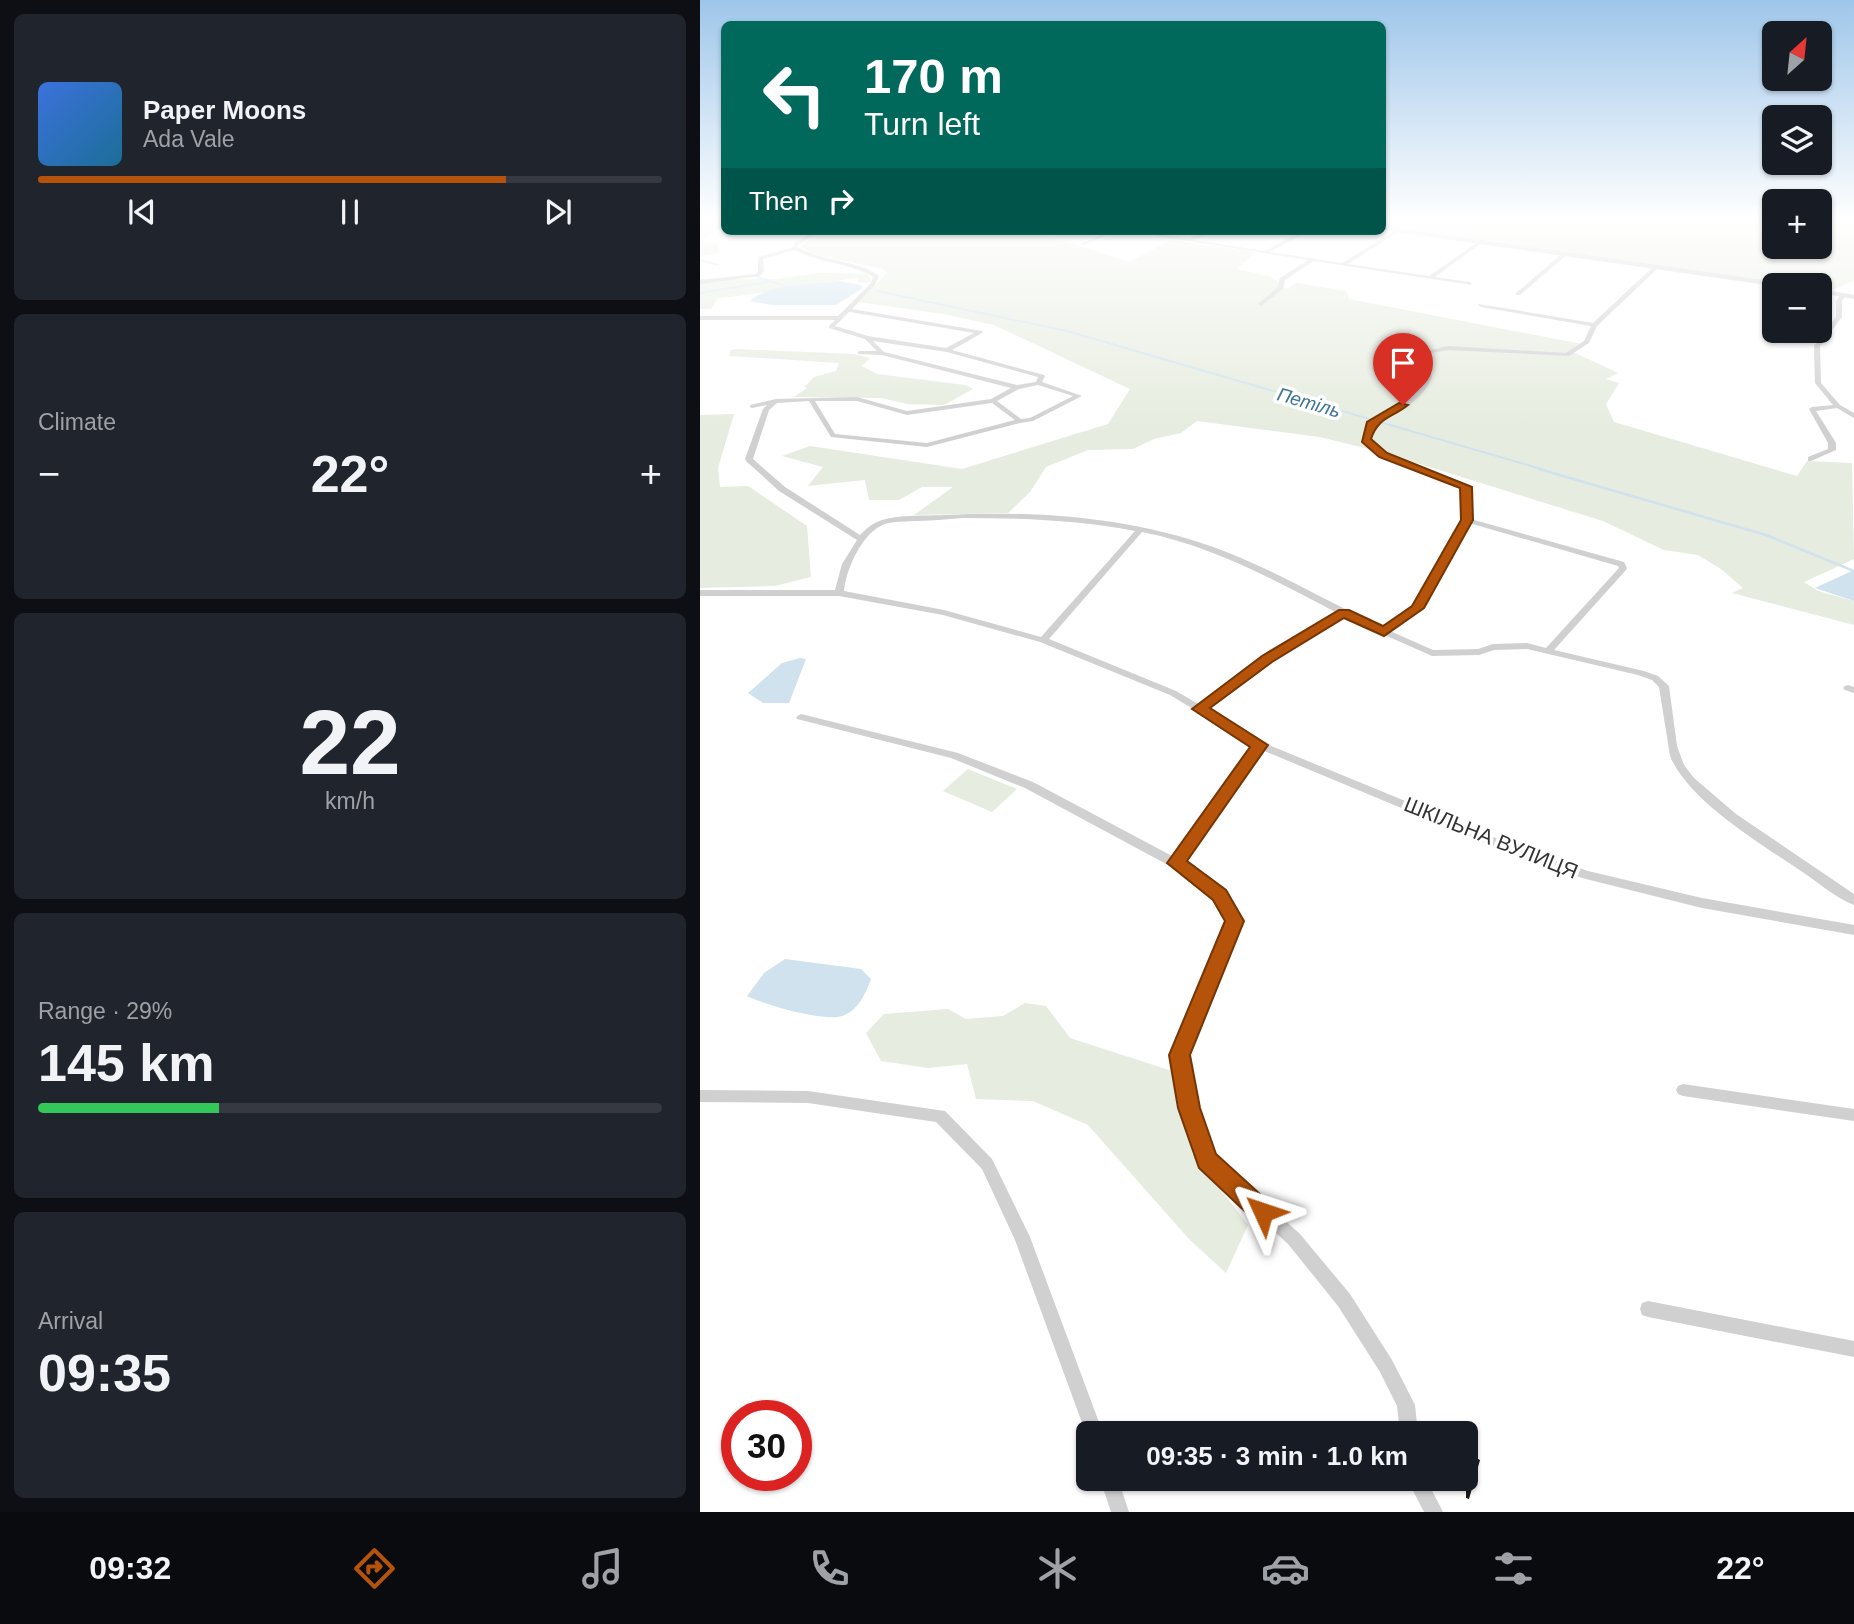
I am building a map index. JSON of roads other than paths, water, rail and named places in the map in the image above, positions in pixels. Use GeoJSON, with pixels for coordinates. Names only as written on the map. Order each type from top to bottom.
{"type":"FeatureCollection","features":[{"type":"Feature","properties":{"kind":"street"},"geometry":{"type":"LineString","coordinates":[[869,289],[839,318],[832,329],[867,338],[947,350],[1034,372],[1042,376],[1038,383]]}},
{"type":"Feature","properties":{"kind":"street"},"geometry":{"type":"LineString","coordinates":[[1261,303],[1280,289]]}},
{"type":"Feature","properties":{"kind":"street"},"geometry":{"type":"LineString","coordinates":[[1518,294],[1524,289]]}},
{"type":"Feature","properties":{"kind":"street"},"geometry":{"type":"LineString","coordinates":[[1384,631],[1417,608],[1467,520],[1466,487],[1383,455],[1366,439],[1370,425],[1388,410],[1411,402],[1424,391],[1429,377],[1424,366],[1429,352],[1448,348],[1567,355],[1587,342],[1594,325],[1634,289]]}},
{"type":"Feature","properties":{"kind":"street"},"geometry":{"type":"LineString","coordinates":[[1832,293],[1854,297]]}},
{"type":"Feature","properties":{"kind":"street"},"geometry":{"type":"LineString","coordinates":[[1843,295],[1839,302],[1839,317],[1817,346],[1818,383],[1838,406],[1854,416]]}},
{"type":"Feature","properties":{"kind":"street"},"geometry":{"type":"LineString","coordinates":[[1480,306],[1594,325]]}},
{"type":"Feature","properties":{"kind":"street"},"geometry":{"type":"LineString","coordinates":[[850,310],[980,332],[947,350]]}},
{"type":"Feature","properties":{"kind":"street"},"geometry":{"type":"LineString","coordinates":[[700,317],[839,318]]}},
{"type":"Feature","properties":{"kind":"street"},"geometry":{"type":"LineString","coordinates":[[867,338],[882,352]]}},
{"type":"Feature","properties":{"kind":"street"},"geometry":{"type":"LineString","coordinates":[[860,353],[882,352],[1017,387]]}},
{"type":"Feature","properties":{"kind":"street"},"geometry":{"type":"LineString","coordinates":[[752,406],[776,401],[811,399],[857,399],[907,413],[993,401],[1017,387],[1038,383],[1079,396],[1031,420],[927,445],[840,437],[828,432],[811,399]]}},
{"type":"Feature","properties":{"kind":"street"},"geometry":{"type":"LineString","coordinates":[[776,401],[766,408],[749,459],[782,489],[862,540]]}},
{"type":"Feature","properties":{"kind":"street"},"geometry":{"type":"LineString","coordinates":[[993,401],[1020,421]]}},
{"type":"Feature","properties":{"kind":"street"},"geometry":{"type":"LineString","coordinates":[[1811,459],[1832,450],[1832,443],[1812,409],[1838,406]]}},
{"type":"Feature","properties":{"kind":"street"},"geometry":{"type":"LineString","coordinates":[[839,593],[839,580],[868,530],[882,522],[965,515],[1058,517],[1139,531],[1224,553],[1432,653],[1479,652],[1509,645],[1549,650],[1655,678],[1666,694],[1668,725],[1679,767],[1711,801],[1854,900]]}},
{"type":"Feature","properties":{"kind":"street"},"geometry":{"type":"LineString","coordinates":[[1467,520],[1621,564],[1623,568],[1549,650]]}},
{"type":"Feature","properties":{"kind":"street"},"geometry":{"type":"LineString","coordinates":[[1043,640],[1139,531]]}},
{"type":"Feature","properties":{"kind":"street","name":"ШКІЛЬНА ВУЛИЦЯ"},"geometry":{"type":"LineString","coordinates":[[700,593],[839,593],[944,613],[1043,640],[1173,693],[1260,745],[1511,849],[1586,875],[1702,903],[1854,930]]}},
{"type":"Feature","properties":{"kind":"street"},"geometry":{"type":"LineString","coordinates":[[1200,709],[1267,659],[1344,613]]}},
{"type":"Feature","properties":{"kind":"street"},"geometry":{"type":"LineString","coordinates":[[801,717],[954,755],[1029,785],[1197,875],[1220,895],[1234,921],[1179,1055],[1189,1108],[1207,1160],[1294,1239],[1344,1300],[1386,1366],[1406,1405],[1408,1421]]}},
{"type":"Feature","properties":{"kind":"street"},"geometry":{"type":"LineString","coordinates":[[1176,863],[1260,745]]}},
{"type":"Feature","properties":{"kind":"street"},"geometry":{"type":"LineString","coordinates":[[1683,1090],[1854,1115]]}},
{"type":"Feature","properties":{"kind":"street"},"geometry":{"type":"LineString","coordinates":[[700,1096],[808,1097],[940,1116],[987,1164],[1022,1237],[1090,1421]]}},
{"type":"Feature","properties":{"kind":"street"},"geometry":{"type":"LineString","coordinates":[[1648,1309],[1854,1349]]}},
{"type":"Feature","properties":{"kind":"street"},"geometry":{"type":"LineString","coordinates":[[1113,1491],[1120,1512]]}},
{"type":"Feature","properties":{"kind":"street"},"geometry":{"type":"LineString","coordinates":[[1423,1491],[1434,1512]]}},
{"type":"Feature","properties":{"kind":"water"},"geometry":{"type":"Polygon","coordinates":[[[778,289],[862,289],[836,305],[771,305],[750,301],[778,289]]]}},
{"type":"Feature","properties":{"kind":"water"},"geometry":{"type":"Polygon","coordinates":[[[1854,570],[1854,601],[1815,588],[1854,570]]]}},
{"type":"Feature","properties":{"kind":"water"},"geometry":{"type":"Polygon","coordinates":[[[806,659],[789,703],[763,703],[748,693],[782,663],[806,659]]]}},
{"type":"Feature","properties":{"kind":"water"},"geometry":{"type":"Polygon","coordinates":[[[785,959],[861,969],[871,979],[857,1006],[842,1016],[822,1017],[794,1012],[747,996],[764,973],[785,959]]]}},
{"type":"Feature","properties":{"kind":"waterway","name":"Петіль"},"geometry":{"type":"LineString","coordinates":[[700,293],[727,289]]}},
{"type":"Feature","properties":{"kind":"waterway","name":"Петіль"},"geometry":{"type":"LineString","coordinates":[[877,291],[1067,331],[1545,470]]}},
{"type":"Feature","properties":{"kind":"waterway","name":"Петіль"},"geometry":{"type":"LineString","coordinates":[[1539,469],[1766,535],[1854,571]]}}]}
